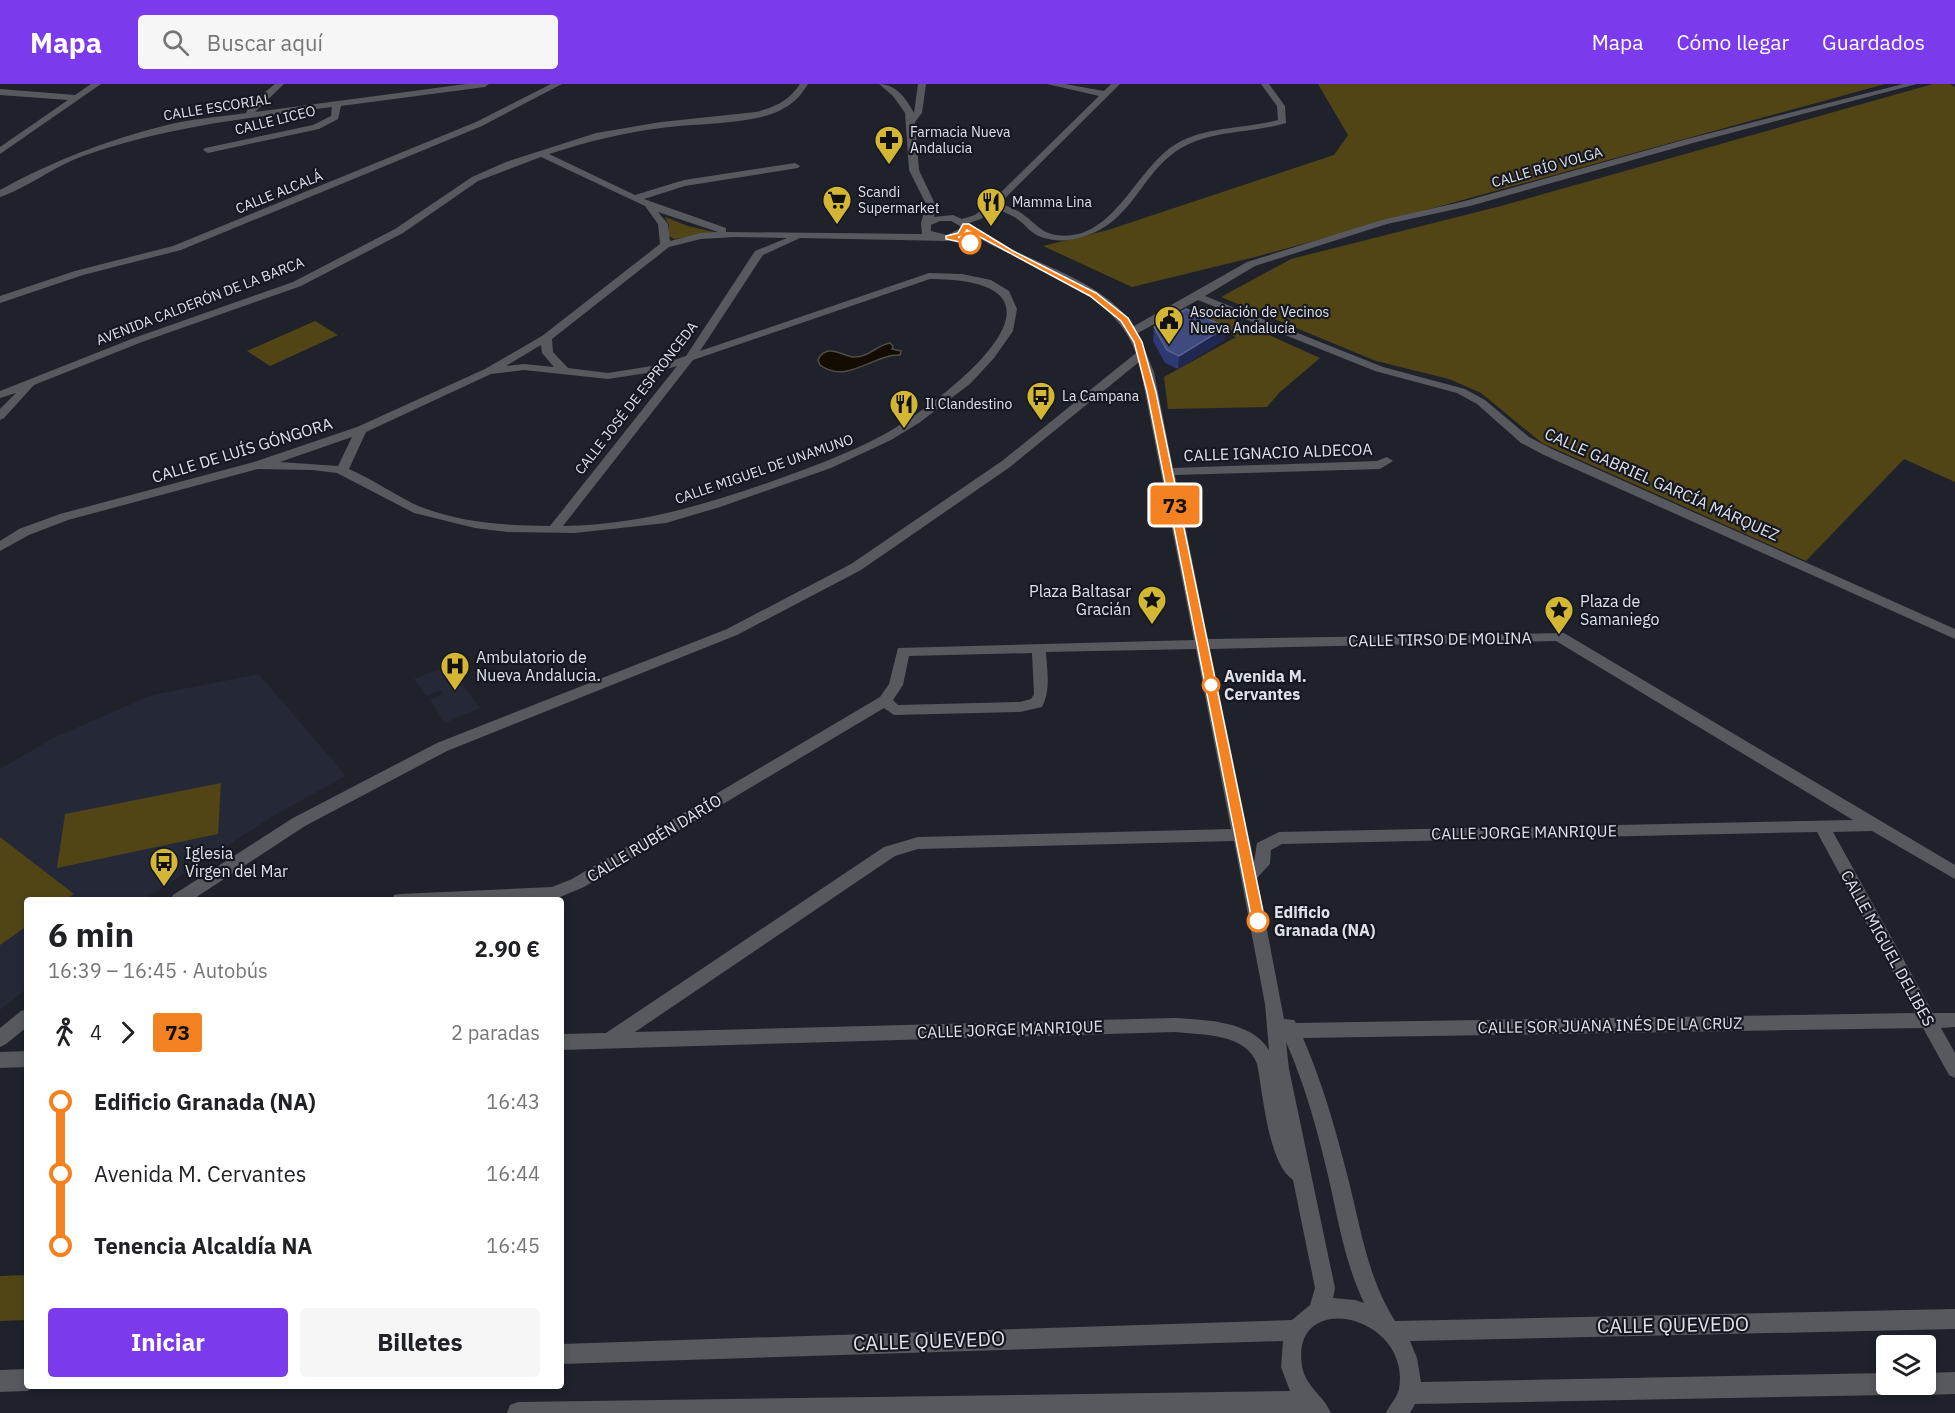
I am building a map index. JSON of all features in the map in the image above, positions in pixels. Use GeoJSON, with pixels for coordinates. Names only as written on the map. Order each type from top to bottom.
{"type":"FeatureCollection","features":[{"type":"Feature","properties":{"kind":"street"},"geometry":{"type":"LineString","coordinates":[[0,151],[97,84]]}},
{"type":"Feature","properties":{"kind":"street"},"geometry":{"type":"LineString","coordinates":[[249,115],[253,106],[280,84]]}},
{"type":"Feature","properties":{"kind":"street","name":"CALLE ESCORIAL"},"geometry":{"type":"LineString","coordinates":[[0,194],[45,169],[118,140],[166,128],[485,84]]}},
{"type":"Feature","properties":{"kind":"street","name":"CALLE ALCALÁ"},"geometry":{"type":"LineString","coordinates":[[0,300],[79,273],[177,248],[479,124],[558,84]]}},
{"type":"Feature","properties":{"kind":"street","name":"AVENIDA CALDERÓN DE LA BARCA"},"geometry":{"type":"LineString","coordinates":[[0,395],[138,340],[297,284],[399,231],[475,179],[540,153],[596,136],[651,126],[757,115],[774,110],[794,99],[804,84]]}},
{"type":"Feature","properties":{"kind":"street"},"geometry":{"type":"LineString","coordinates":[[883,84],[897,95],[913,120],[915,173],[927,194],[931,209],[926,232],[1011,252]]}},
{"type":"Feature","properties":{"kind":"street"},"geometry":{"type":"LineString","coordinates":[[913,120],[918,113],[922,84]]}},
{"type":"Feature","properties":{"kind":"street"},"geometry":{"type":"LineString","coordinates":[[1051,84],[1105,94]]}},
{"type":"Feature","properties":{"kind":"street"},"geometry":{"type":"LineString","coordinates":[[864,236],[927,223],[939,218],[961,222],[978,218],[1116,84]]}},
{"type":"Feature","properties":{"kind":"street"},"geometry":{"type":"LineString","coordinates":[[994,204],[1021,217],[1035,231],[1046,236],[1064,238],[1098,229],[1117,217],[1165,154],[1182,144],[1210,136],[1263,128],[1283,121],[1281,106],[1265,84]]}},
{"type":"Feature","properties":{"kind":"street","name":"CALLE RÍO VOLGA"},"geometry":{"type":"LineString","coordinates":[[1197,296],[1251,264],[1385,222],[1467,204],[1690,141],[1913,84]]}},
{"type":"Feature","properties":{"kind":"street"},"geometry":{"type":"LineString","coordinates":[[0,92],[76,98]]}},
{"type":"Feature","properties":{"kind":"street","name":"CALLE LICEO"},"geometry":{"type":"LineString","coordinates":[[208,150],[316,127],[335,117],[337,103]]}},
{"type":"Feature","properties":{"kind":"street"},"geometry":{"type":"LineString","coordinates":[[540,153],[687,222],[735,234],[751,242],[759,253],[803,235]]}},
{"type":"Feature","properties":{"kind":"street"},"geometry":{"type":"LineString","coordinates":[[634,199],[684,183],[795,166]]}},
{"type":"Feature","properties":{"kind":"street"},"geometry":{"type":"LineString","coordinates":[[927,194],[961,222],[1104,302],[1125,320],[1142,354],[1250,875],[1274,1004],[1280,1069],[1325,1288],[1319,1311]]}},
{"type":"Feature","properties":{"kind":"street"},"geometry":{"type":"LineString","coordinates":[[649,206],[663,224],[665,244]]}},
{"type":"Feature","properties":{"kind":"street"},"geometry":{"type":"LineString","coordinates":[[489,371],[546,338],[665,244],[701,236],[735,234],[945,237],[960,234],[961,222]]}},
{"type":"Feature","properties":{"kind":"street","name":"CALLE JOSÉ DE ESPRONCEDA"},"geometry":{"type":"LineString","coordinates":[[553,530],[691,356],[759,253]]}},
{"type":"Feature","properties":{"kind":"street","name":"CALLE MIGUEL DE UNAMUNO"},"geometry":{"type":"LineString","coordinates":[[342,471],[417,510],[476,523],[553,530],[604,528],[675,516],[813,471],[867,449],[908,427],[973,376],[1006,337],[1012,309],[1009,297],[994,285],[966,277],[929,276],[660,368],[608,376],[524,367],[489,371]]}},
{"type":"Feature","properties":{"kind":"street"},"geometry":{"type":"LineString","coordinates":[[1132,332],[1197,296]]}},
{"type":"Feature","properties":{"kind":"street","name":"CALLE GABRIEL GARCÍA MÁRQUEZ"},"geometry":{"type":"LineString","coordinates":[[1197,296],[1379,369],[1461,391],[1481,402],[1525,440],[1548,452],[1955,634]]}},
{"type":"Feature","properties":{"kind":"street"},"geometry":{"type":"LineString","coordinates":[[546,338],[548,353],[564,371]]}},
{"type":"Feature","properties":{"kind":"street"},"geometry":{"type":"LineString","coordinates":[[184,897],[299,822],[442,747],[732,632],[856,567],[1006,464],[1142,354]]}},
{"type":"Feature","properties":{"kind":"street","name":"CALLE DE LUÍS GÓNGORA"},"geometry":{"type":"LineString","coordinates":[[0,547],[24,532],[64,517],[258,465],[361,430],[489,371]]}},
{"type":"Feature","properties":{"kind":"street"},"geometry":{"type":"LineString","coordinates":[[0,416],[32,382]]}},
{"type":"Feature","properties":{"kind":"street"},"geometry":{"type":"LineString","coordinates":[[258,465],[342,471],[361,430]]}},
{"type":"Feature","properties":{"kind":"street","name":"CALLE IGNACIO ALDECOA"},"geometry":{"type":"LineString","coordinates":[[1168,472],[1380,465],[1387,461]]}},
{"type":"Feature","properties":{"kind":"street","name":"CALLE TIRSO DE MOLINA"},"geometry":{"type":"LineString","coordinates":[[885,701],[896,685],[903,651],[1559,636],[1871,825],[1955,873]]}},
{"type":"Feature","properties":{"kind":"street"},"geometry":{"type":"LineString","coordinates":[[885,701],[894,710],[1020,707],[1037,703],[1041,694],[1039,647]]}},
{"type":"Feature","properties":{"kind":"street","name":"CALLE RUBÉN DARÍO"},"geometry":{"type":"LineString","coordinates":[[496,897],[554,892],[578,883],[885,701]]}},
{"type":"Feature","properties":{"kind":"street"},"geometry":{"type":"LineString","coordinates":[[1822,826],[1871,825]]}},
{"type":"Feature","properties":{"kind":"street","name":"CALLE JORGE MANRIQUE"},"geometry":{"type":"LineString","coordinates":[[1250,875],[1262,864],[1263,847],[1279,838],[1822,826]]}},
{"type":"Feature","properties":{"kind":"street","name":"CALLE MIGUEL DELIBES"},"geometry":{"type":"LineString","coordinates":[[1822,826],[1955,1071]]}},
{"type":"Feature","properties":{"kind":"street"},"geometry":{"type":"LineString","coordinates":[[610,1040],[890,851],[918,843],[1240,835]]}},
{"type":"Feature","properties":{"kind":"street"},"geometry":{"type":"LineString","coordinates":[[1274,1004],[1292,1031],[1307,1069],[1339,1181],[1353,1247],[1364,1281],[1389,1328],[1405,1350],[1411,1372],[1410,1393],[1397,1413]]}},
{"type":"Feature","properties":{"kind":"street"},"geometry":{"type":"LineString","coordinates":[[0,1039],[24,1019]]}},
{"type":"Feature","properties":{"kind":"street","name":"CALLE SOR JUANA INÉS DE LA CRUZ"},"geometry":{"type":"LineString","coordinates":[[1292,1031],[1955,1020]]}},
{"type":"Feature","properties":{"kind":"street","name":"CALLE JORGE MANRIQUE"},"geometry":{"type":"LineString","coordinates":[[564,1042],[1175,1025],[1217,1029],[1247,1039],[1259,1049],[1266,1070],[1275,1122],[1288,1157],[1304,1186]]}},
{"type":"Feature","properties":{"kind":"street"},"geometry":{"type":"LineString","coordinates":[[0,1060],[24,1059]]}},
{"type":"Feature","properties":{"kind":"street"},"geometry":{"type":"LineString","coordinates":[[1314,1407],[1295,1384],[1290,1365],[1290,1346],[1297,1330],[1319,1311],[1334,1308],[1350,1308],[1372,1316],[1389,1328]]}},
{"type":"Feature","properties":{"kind":"street","name":"CALLE QUEVEDO"},"geometry":{"type":"LineString","coordinates":[[1389,1328],[1955,1319]]}},
{"type":"Feature","properties":{"kind":"street","name":"CALLE QUEVEDO"},"geometry":{"type":"LineString","coordinates":[[564,1354],[1297,1330]]}},
{"type":"Feature","properties":{"kind":"street"},"geometry":{"type":"LineString","coordinates":[[0,1381],[24,1380]]}},
{"type":"Feature","properties":{"kind":"street"},"geometry":{"type":"LineString","coordinates":[[1936,1384],[1955,1383]]}},
{"type":"Feature","properties":{"kind":"street"},"geometry":{"type":"LineString","coordinates":[[1410,1393],[1876,1384]]}},
{"type":"Feature","properties":{"kind":"street"},"geometry":{"type":"LineString","coordinates":[[518,1413],[1314,1407]]}},
{"type":"Feature","properties":{"kind":"shaded area"},"geometry":{"type":"Polygon","coordinates":[[[1318,84],[1885,84],[1255,257],[1132,287],[1043,246],[1108,230],[1334,155],[1348,135],[1318,84]]]}},
{"type":"Feature","properties":{"kind":"shaded area"},"geometry":{"type":"Polygon","coordinates":[[[1933,84],[1950,84],[1955,87],[1955,482],[1904,459],[1806,561],[1542,443],[1481,393],[1449,379],[1376,361],[1221,297],[1291,259],[1501,206],[1933,84]]]}},
{"type":"Feature","properties":{"kind":"shaded area"},"geometry":{"type":"Polygon","coordinates":[[[665,217],[688,226],[718,233],[674,239],[669,236],[669,225],[665,217]]]}},
{"type":"Feature","properties":{"kind":"shaded area"},"geometry":{"type":"Polygon","coordinates":[[[1207,307],[1320,358],[1280,392],[1267,407],[1168,409],[1164,377],[1236,337],[1190,317],[1207,307]]]}},
{"type":"Feature","properties":{"kind":"shaded area"},"geometry":{"type":"Polygon","coordinates":[[[315,321],[338,335],[270,366],[247,351],[315,321]]]}},
{"type":"Feature","properties":{"kind":"shaded area"},"geometry":{"type":"Polygon","coordinates":[[[890,343],[893,346],[892,349],[901,351],[900,355],[880,359],[850,370],[840,372],[830,370],[820,365],[818,360],[821,355],[829,351],[858,357],[890,343]]]}},
{"type":"Feature","properties":{"kind":"shaded area","name":"Ambulatorio de Nueva Andalucia."},"geometry":{"type":"Polygon","coordinates":[[[449,665],[480,708],[445,723],[430,700],[443,694],[441,690],[426,696],[414,679],[449,665]]]}},
{"type":"Feature","properties":{"kind":"shaded area"},"geometry":{"type":"Polygon","coordinates":[[[259,674],[346,776],[278,813],[148,897],[24,897],[24,990],[0,1010],[0,769],[55,737],[152,695],[259,674]]]}},
{"type":"Feature","properties":{"kind":"shaded area"},"geometry":{"type":"Polygon","coordinates":[[[221,783],[218,834],[57,868],[65,814],[221,783]]]}},
{"type":"Feature","properties":{"kind":"shaded area"},"geometry":{"type":"Polygon","coordinates":[[[0,837],[74,894],[70,897],[24,897],[24,928],[0,945],[0,837]]]}},
{"type":"Feature","properties":{"kind":"shaded area"},"geometry":{"type":"Polygon","coordinates":[[[24,1275],[24,1320],[0,1321],[0,1276],[24,1275]]]}},
{"type":"Feature","properties":{"kind":"building"},"geometry":{"type":"Polygon","coordinates":[[[1186,309],[1226,327],[1179,356],[1167,350],[1154,327],[1186,309]]]}},
{"type":"Feature","properties":{"kind":"bus line","name":"73"},"geometry":{"type":"LineString","coordinates":[[970,243],[949,237],[964,232],[966,226],[1093,295],[1125,320],[1138,342],[1148,372],[1258,921]]}},
{"type":"Feature","properties":{"kind":"place","name":"Farmacia Nueva Andalucia"},"geometry":{"type":"Point","coordinates":[889,166]}},
{"type":"Feature","properties":{"kind":"place","name":"Scandi Supermarket"},"geometry":{"type":"Point","coordinates":[837,226]}},
{"type":"Feature","properties":{"kind":"place","name":"Mamma Lina"},"geometry":{"type":"Point","coordinates":[991,228]}},
{"type":"Feature","properties":{"kind":"place","name":"Asociación de Vecinos Nueva Andalucía"},"geometry":{"type":"Point","coordinates":[1169,346]}},
{"type":"Feature","properties":{"kind":"place","name":"La Campana"},"geometry":{"type":"Point","coordinates":[1041,422]}},
{"type":"Feature","properties":{"kind":"place","name":"Il Clandestino"},"geometry":{"type":"Point","coordinates":[904,430]}},
{"type":"Feature","properties":{"kind":"place","name":"Plaza Baltasar Gracián"},"geometry":{"type":"Point","coordinates":[1152,626]}},
{"type":"Feature","properties":{"kind":"place","name":"Plaza de Samaniego"},"geometry":{"type":"Point","coordinates":[1559,636]}},
{"type":"Feature","properties":{"kind":"place","name":"Avenida M. Cervantes"},"geometry":{"type":"Point","coordinates":[1211,685]}},
{"type":"Feature","properties":{"kind":"place","name":"Ambulatorio de Nueva Andalucia."},"geometry":{"type":"Point","coordinates":[455,692]}},
{"type":"Feature","properties":{"kind":"place","name":"Iglesia Virgen del Mar"},"geometry":{"type":"Point","coordinates":[164,888]}},
{"type":"Feature","properties":{"kind":"place","name":"Edificio Granada (NA)"},"geometry":{"type":"Point","coordinates":[1258,921]}}]}
